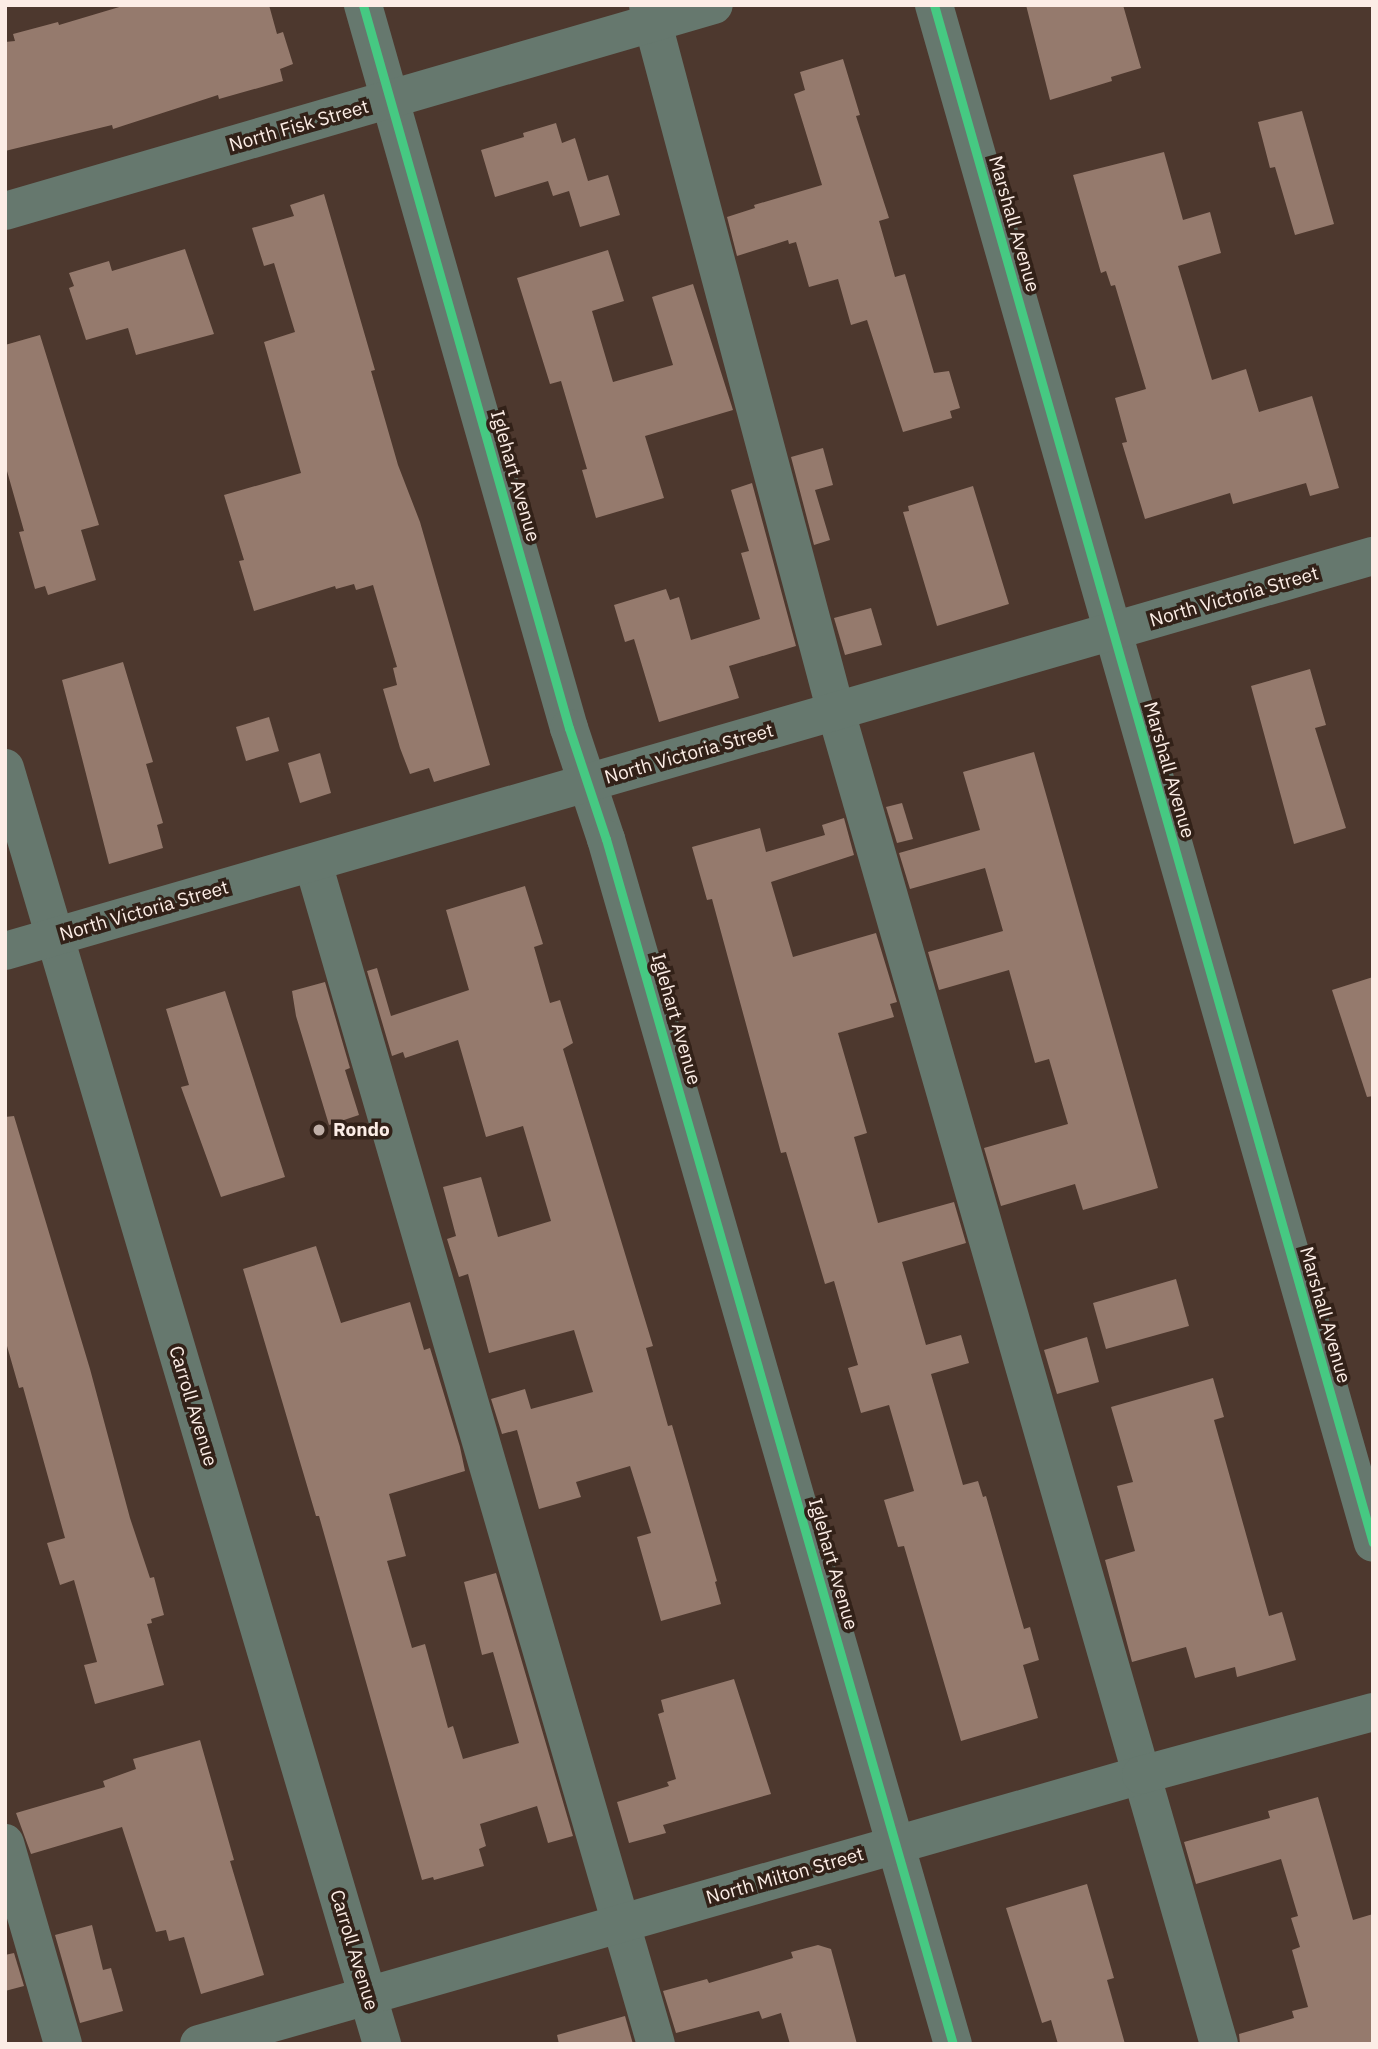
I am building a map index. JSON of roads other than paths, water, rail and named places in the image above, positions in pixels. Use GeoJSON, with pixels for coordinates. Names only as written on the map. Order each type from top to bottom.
{"type":"FeatureCollection","features":[{"type":"Feature","properties":{"kind":"street","name":"Iglehart Avenue"},"geometry":{"type":"LineString","coordinates":[[363,5],[953,2044]]}},
{"type":"Feature","properties":{"kind":"street","name":"North Fisk Street"},"geometry":{"type":"LineString","coordinates":[[5,211],[390,99],[650,14],[714,5]]}},
{"type":"Feature","properties":{"kind":"street","name":"Marshall Avenue"},"geometry":{"type":"LineString","coordinates":[[934,5],[1373,1543]]}},
{"type":"Feature","properties":{"kind":"street"},"geometry":{"type":"LineString","coordinates":[[650,14],[836,712],[1219,2044]]}},
{"type":"Feature","properties":{"kind":"street","name":"North Victoria Street"},"geometry":{"type":"LineString","coordinates":[[5,951],[1373,556]]}},
{"type":"Feature","properties":{"kind":"street","name":"Carroll Avenue"},"geometry":{"type":"LineString","coordinates":[[5,768],[382,2044]]}},
{"type":"Feature","properties":{"kind":"street"},"geometry":{"type":"LineString","coordinates":[[313,863],[656,2044]]}},
{"type":"Feature","properties":{"kind":"street","name":"North Milton Street"},"geometry":{"type":"LineString","coordinates":[[199,2044],[896,1844],[1373,1712]]}},
{"type":"Feature","properties":{"kind":"street"},"geometry":{"type":"LineString","coordinates":[[5,1843],[63,2044]]}},
{"type":"Feature","properties":{"kind":"place","name":"Rondo"},"geometry":{"type":"Point","coordinates":[319,1130]}}]}
